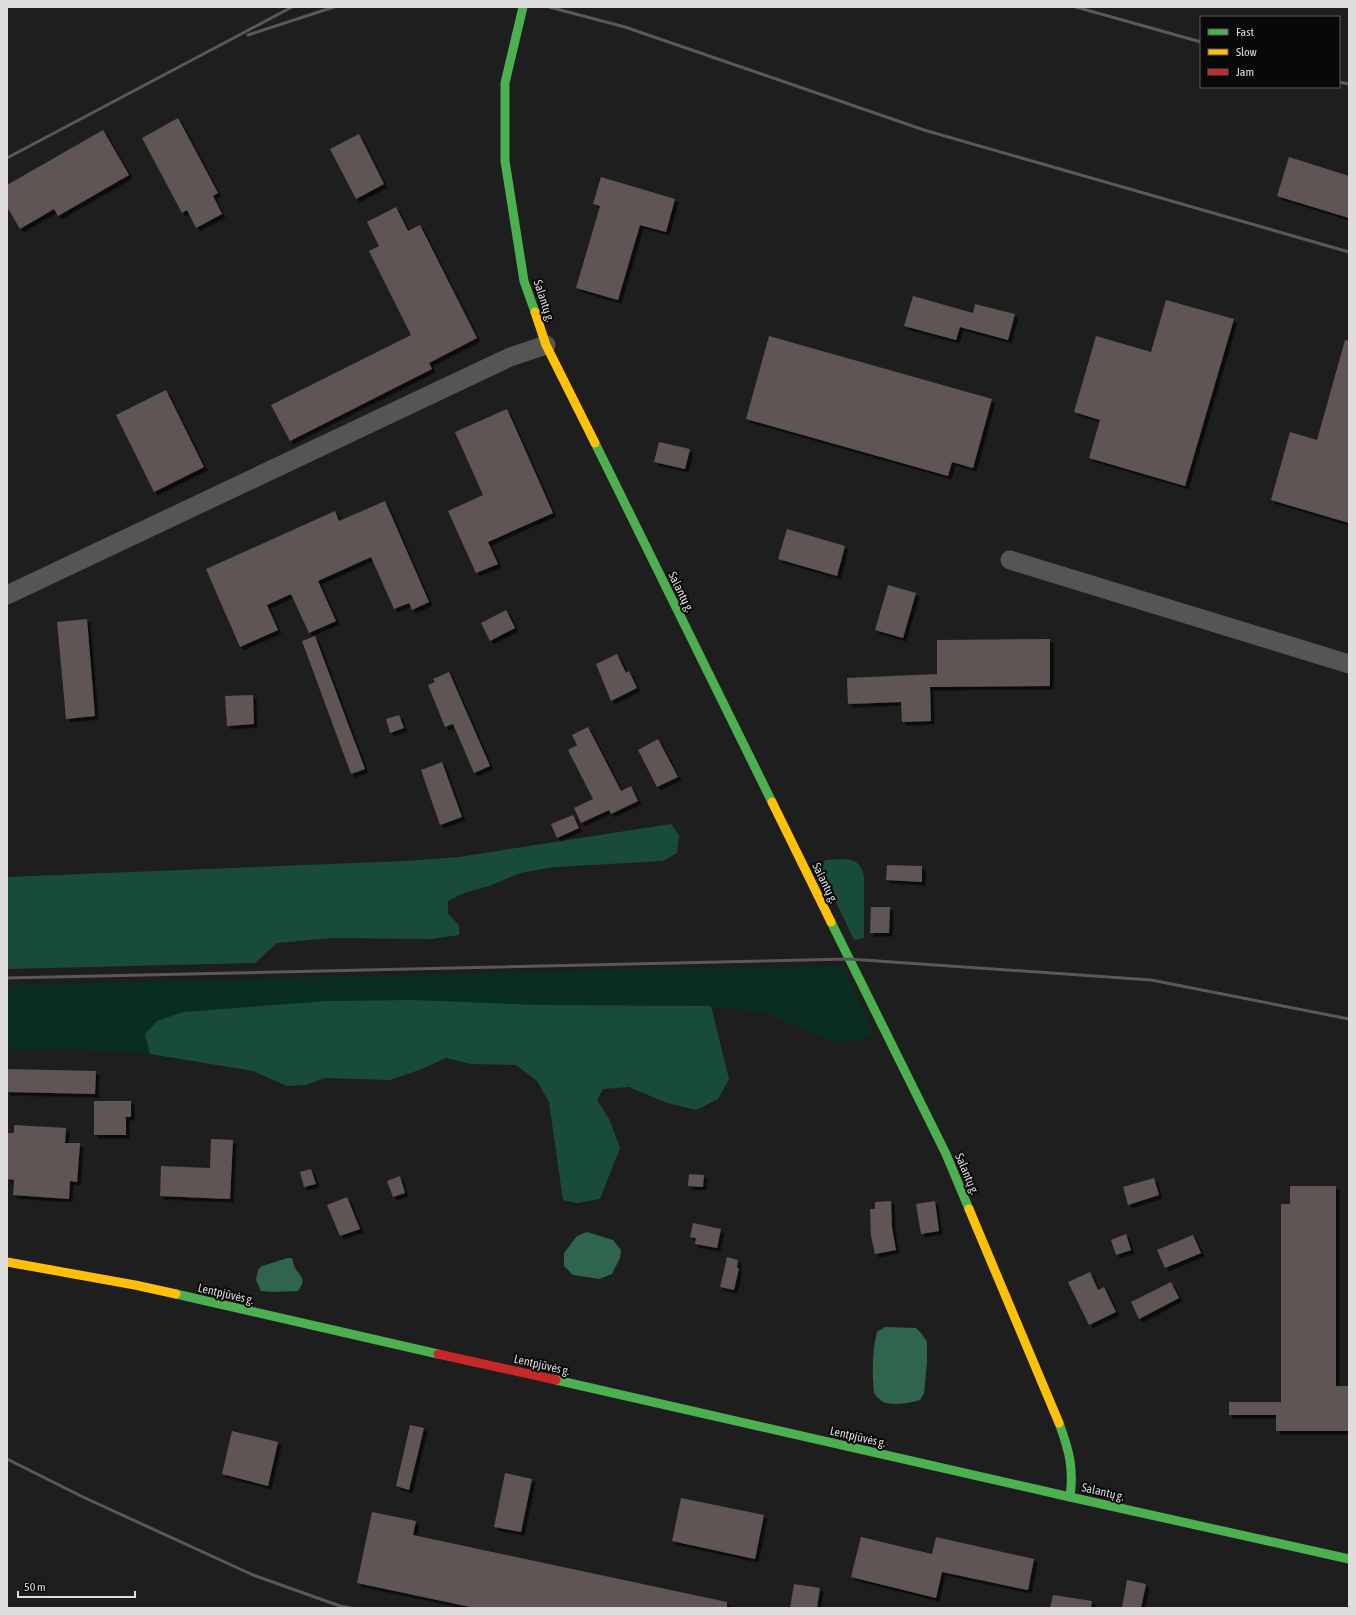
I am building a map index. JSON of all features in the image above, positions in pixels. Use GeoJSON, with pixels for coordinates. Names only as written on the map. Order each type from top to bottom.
{"type":"FeatureCollection","features":[{"type":"Feature","properties":{"kind":"street","name":"Salantų g."},"geometry":{"type":"LineString","coordinates":[[523,7],[504,83],[505,161],[524,281],[546,345],[946,1154],[1059,1422],[1072,1459],[1074,1479],[1070,1497],[1349,1559]]}},
{"type":"Feature","properties":{"kind":"street"},"geometry":{"type":"LineString","coordinates":[[7,595],[510,357],[546,345]]}},
{"type":"Feature","properties":{"kind":"street"},"geometry":{"type":"LineString","coordinates":[[1010,560],[1349,664]]}},
{"type":"Feature","properties":{"kind":"street","name":"Lentpjūvės g."},"geometry":{"type":"LineString","coordinates":[[7,1262],[135,1285],[1070,1497]]}},
{"type":"Feature","properties":{"kind":"shaded area"},"geometry":{"type":"Polygon","coordinates":[[[671,824],[679,835],[677,853],[663,861],[555,867],[520,873],[489,886],[464,893],[448,901],[448,914],[459,925],[459,935],[432,939],[333,938],[277,943],[255,963],[7,969],[7,877],[406,861],[459,857],[671,824]]]}},
{"type":"Feature","properties":{"kind":"shaded area"},"geometry":{"type":"Polygon","coordinates":[[[825,860],[851,860],[857,863],[864,876],[864,938],[854,940],[822,873],[825,860]]]}},
{"type":"Feature","properties":{"kind":"shaded area"},"geometry":{"type":"Polygon","coordinates":[[[844,966],[874,1034],[861,1040],[848,1042],[834,1041],[808,1032],[771,1014],[711,1006],[540,1005],[413,1000],[328,1001],[183,1012],[157,1021],[146,1034],[150,1054],[69,1049],[7,1050],[7,985],[594,970],[844,966]]]}},
{"type":"Feature","properties":{"kind":"shaded area"},"geometry":{"type":"Polygon","coordinates":[[[413,1000],[540,1005],[711,1006],[729,1079],[718,1099],[696,1110],[667,1103],[629,1087],[603,1089],[597,1100],[609,1119],[620,1148],[600,1199],[577,1203],[563,1200],[549,1102],[537,1081],[516,1065],[471,1064],[446,1058],[422,1069],[390,1080],[325,1078],[306,1085],[287,1086],[253,1071],[150,1054],[145,1034],[157,1021],[183,1012],[328,1001],[413,1000]]]}},
{"type":"Feature","properties":{"kind":"shaded area"},"geometry":{"type":"Polygon","coordinates":[[[587,1232],[613,1240],[621,1250],[620,1258],[612,1274],[599,1279],[573,1275],[564,1266],[564,1253],[577,1236],[587,1232]]]}},
{"type":"Feature","properties":{"kind":"shaded area"},"geometry":{"type":"Polygon","coordinates":[[[292,1258],[295,1268],[302,1278],[302,1285],[298,1291],[261,1291],[256,1280],[258,1270],[262,1266],[292,1258]]]}},
{"type":"Feature","properties":{"kind":"shaded area"},"geometry":{"type":"Polygon","coordinates":[[[885,1327],[916,1328],[927,1342],[927,1363],[924,1393],[920,1400],[902,1404],[892,1404],[883,1402],[874,1393],[873,1362],[875,1340],[877,1332],[885,1327]]]}},
{"type":"Feature","properties":{"kind":"building"},"geometry":{"type":"Polygon","coordinates":[[[178,118],[218,193],[213,196],[222,214],[196,228],[187,210],[182,213],[142,138],[178,118]]]}},
{"type":"Feature","properties":{"kind":"building"},"geometry":{"type":"Polygon","coordinates":[[[103,130],[129,175],[58,216],[54,209],[20,229],[7,207],[7,185],[103,130]]]}},
{"type":"Feature","properties":{"kind":"building"},"geometry":{"type":"Polygon","coordinates":[[[359,134],[384,184],[356,199],[330,149],[359,134]]]}},
{"type":"Feature","properties":{"kind":"building"},"geometry":{"type":"Polygon","coordinates":[[[1289,157],[1349,176],[1349,218],[1277,196],[1289,157]]]}},
{"type":"Feature","properties":{"kind":"building"},"geometry":{"type":"Polygon","coordinates":[[[601,177],[675,199],[666,232],[640,225],[618,300],[576,288],[600,206],[593,204],[601,177]]]}},
{"type":"Feature","properties":{"kind":"building"},"geometry":{"type":"Polygon","coordinates":[[[396,207],[408,231],[420,225],[477,338],[429,363],[432,369],[290,441],[271,405],[411,335],[369,251],[379,246],[367,222],[396,207]]]}},
{"type":"Feature","properties":{"kind":"building"},"geometry":{"type":"Polygon","coordinates":[[[913,296],[973,313],[975,304],[1015,314],[1008,340],[960,327],[956,340],[904,326],[913,296]]]}},
{"type":"Feature","properties":{"kind":"building"},"geometry":{"type":"Polygon","coordinates":[[[1166,300],[1234,319],[1185,486],[1089,458],[1100,420],[1074,412],[1096,336],[1151,352],[1166,300]]]}},
{"type":"Feature","properties":{"kind":"building"},"geometry":{"type":"Polygon","coordinates":[[[769,336],[992,399],[973,468],[952,462],[948,476],[746,419],[769,336]]]}},
{"type":"Feature","properties":{"kind":"building"},"geometry":{"type":"Polygon","coordinates":[[[1345,340],[1349,341],[1349,523],[1271,500],[1290,432],[1317,440],[1345,340]]]}},
{"type":"Feature","properties":{"kind":"building"},"geometry":{"type":"Polygon","coordinates":[[[166,390],[204,467],[154,492],[116,415],[166,390]]]}},
{"type":"Feature","properties":{"kind":"building"},"geometry":{"type":"Polygon","coordinates":[[[507,409],[553,513],[488,542],[498,564],[476,573],[448,511],[483,495],[455,432],[507,409]]]}},
{"type":"Feature","properties":{"kind":"building"},"geometry":{"type":"Polygon","coordinates":[[[659,442],[690,449],[685,469],[654,462],[659,442]]]}},
{"type":"Feature","properties":{"kind":"building"},"geometry":{"type":"Polygon","coordinates":[[[385,501],[429,602],[412,610],[409,603],[394,609],[371,557],[318,581],[336,621],[309,633],[291,594],[267,605],[278,630],[240,647],[206,569],[335,511],[339,521],[385,501]]]}},
{"type":"Feature","properties":{"kind":"building"},"geometry":{"type":"Polygon","coordinates":[[[787,529],[845,546],[837,576],[778,559],[787,529]]]}},
{"type":"Feature","properties":{"kind":"building"},"geometry":{"type":"Polygon","coordinates":[[[888,585],[916,593],[903,638],[875,630],[888,585]]]}},
{"type":"Feature","properties":{"kind":"building"},"geometry":{"type":"Polygon","coordinates":[[[506,610],[515,628],[490,641],[481,623],[506,610]]]}},
{"type":"Feature","properties":{"kind":"building"},"geometry":{"type":"Polygon","coordinates":[[[87,619],[95,716],[66,719],[57,622],[87,619]]]}},
{"type":"Feature","properties":{"kind":"building"},"geometry":{"type":"Polygon","coordinates":[[[315,636],[365,769],[351,774],[302,641],[315,636]]]}},
{"type":"Feature","properties":{"kind":"building"},"geometry":{"type":"Polygon","coordinates":[[[1050,639],[1050,686],[930,687],[931,721],[902,722],[901,702],[848,704],[847,678],[937,674],[937,640],[1050,639]]]}},
{"type":"Feature","properties":{"kind":"building"},"geometry":{"type":"Polygon","coordinates":[[[617,654],[626,673],[629,671],[637,688],[611,701],[596,664],[617,654]]]}},
{"type":"Feature","properties":{"kind":"building"},"geometry":{"type":"Polygon","coordinates":[[[449,672],[490,766],[474,773],[453,724],[445,727],[428,685],[435,682],[433,679],[449,672]]]}},
{"type":"Feature","properties":{"kind":"building"},"geometry":{"type":"Polygon","coordinates":[[[253,695],[254,724],[227,726],[225,696],[253,695]]]}},
{"type":"Feature","properties":{"kind":"building"},"geometry":{"type":"Polygon","coordinates":[[[399,715],[404,728],[390,733],[386,719],[399,715]]]}},
{"type":"Feature","properties":{"kind":"building"},"geometry":{"type":"Polygon","coordinates":[[[588,727],[621,791],[631,786],[638,801],[611,814],[609,810],[581,823],[574,808],[593,799],[568,750],[577,745],[572,735],[588,727]]]}},
{"type":"Feature","properties":{"kind":"building"},"geometry":{"type":"Polygon","coordinates":[[[658,739],[678,777],[657,787],[638,750],[658,739]]]}},
{"type":"Feature","properties":{"kind":"building"},"geometry":{"type":"Polygon","coordinates":[[[442,762],[462,817],[440,825],[421,770],[442,762]]]}},
{"type":"Feature","properties":{"kind":"building"},"geometry":{"type":"Polygon","coordinates":[[[573,815],[579,828],[557,838],[551,824],[573,815]]]}},
{"type":"Feature","properties":{"kind":"building"},"geometry":{"type":"Polygon","coordinates":[[[887,865],[922,866],[922,882],[886,880],[887,865]]]}},
{"type":"Feature","properties":{"kind":"building"},"geometry":{"type":"Polygon","coordinates":[[[871,907],[890,907],[889,933],[870,933],[871,907]]]}},
{"type":"Feature","properties":{"kind":"building"},"geometry":{"type":"Polygon","coordinates":[[[7,1069],[96,1071],[95,1094],[7,1092],[7,1069]]]}},
{"type":"Feature","properties":{"kind":"building"},"geometry":{"type":"Polygon","coordinates":[[[94,1101],[131,1101],[131,1117],[126,1117],[126,1135],[94,1135],[94,1101]]]}},
{"type":"Feature","properties":{"kind":"building"},"geometry":{"type":"Polygon","coordinates":[[[14,1125],[66,1128],[65,1143],[80,1143],[77,1182],[70,1181],[69,1199],[13,1195],[14,1180],[7,1179],[7,1133],[14,1133],[14,1125]]]}},
{"type":"Feature","properties":{"kind":"building"},"geometry":{"type":"Polygon","coordinates":[[[211,1139],[233,1140],[230,1199],[160,1196],[161,1166],[210,1168],[211,1139]]]}},
{"type":"Feature","properties":{"kind":"building"},"geometry":{"type":"Polygon","coordinates":[[[311,1169],[316,1184],[304,1187],[300,1172],[311,1169]]]}},
{"type":"Feature","properties":{"kind":"building"},"geometry":{"type":"Polygon","coordinates":[[[689,1174],[704,1175],[703,1187],[688,1186],[689,1174]]]}},
{"type":"Feature","properties":{"kind":"building"},"geometry":{"type":"Polygon","coordinates":[[[400,1176],[405,1193],[393,1197],[387,1181],[400,1176]]]}},
{"type":"Feature","properties":{"kind":"building"},"geometry":{"type":"Polygon","coordinates":[[[1154,1178],[1159,1195],[1128,1205],[1123,1187],[1154,1178]]]}},
{"type":"Feature","properties":{"kind":"building"},"geometry":{"type":"Polygon","coordinates":[[[1290,1186],[1336,1186],[1336,1386],[1349,1386],[1349,1431],[1276,1431],[1276,1415],[1229,1415],[1229,1402],[1281,1402],[1281,1204],[1290,1204],[1290,1186]]]}},
{"type":"Feature","properties":{"kind":"building"},"geometry":{"type":"Polygon","coordinates":[[[347,1197],[360,1229],[340,1236],[327,1205],[347,1197]]]}},
{"type":"Feature","properties":{"kind":"building"},"geometry":{"type":"Polygon","coordinates":[[[891,1201],[892,1228],[896,1250],[875,1254],[871,1236],[870,1209],[875,1209],[875,1202],[891,1201]]]}},
{"type":"Feature","properties":{"kind":"building"},"geometry":{"type":"Polygon","coordinates":[[[935,1201],[939,1231],[921,1234],[916,1204],[935,1201]]]}},
{"type":"Feature","properties":{"kind":"building"},"geometry":{"type":"Polygon","coordinates":[[[693,1223],[721,1229],[717,1248],[695,1244],[696,1238],[690,1237],[693,1223]]]}},
{"type":"Feature","properties":{"kind":"building"},"geometry":{"type":"Polygon","coordinates":[[[1126,1234],[1131,1250],[1116,1255],[1111,1240],[1126,1234]]]}},
{"type":"Feature","properties":{"kind":"building"},"geometry":{"type":"Polygon","coordinates":[[[1193,1235],[1201,1253],[1165,1268],[1157,1250],[1193,1235]]]}},
{"type":"Feature","properties":{"kind":"building"},"geometry":{"type":"Polygon","coordinates":[[[727,1257],[738,1260],[737,1268],[739,1268],[734,1290],[720,1287],[727,1257]]]}},
{"type":"Feature","properties":{"kind":"building"},"geometry":{"type":"Polygon","coordinates":[[[1090,1272],[1098,1290],[1104,1287],[1116,1312],[1089,1325],[1068,1282],[1090,1272]]]}},
{"type":"Feature","properties":{"kind":"building"},"geometry":{"type":"Polygon","coordinates":[[[1171,1282],[1179,1298],[1139,1319],[1131,1302],[1171,1282]]]}},
{"type":"Feature","properties":{"kind":"building"},"geometry":{"type":"Polygon","coordinates":[[[410,1425],[424,1428],[409,1490],[396,1486],[410,1425]]]}},
{"type":"Feature","properties":{"kind":"building"},"geometry":{"type":"Polygon","coordinates":[[[232,1431],[278,1442],[268,1486],[222,1474],[232,1431]]]}},
{"type":"Feature","properties":{"kind":"building"},"geometry":{"type":"Polygon","coordinates":[[[505,1473],[532,1479],[521,1532],[494,1527],[505,1473]]]}},
{"type":"Feature","properties":{"kind":"building"},"geometry":{"type":"Polygon","coordinates":[[[681,1498],[764,1515],[755,1559],[672,1541],[681,1498]]]}},
{"type":"Feature","properties":{"kind":"building"},"geometry":{"type":"Polygon","coordinates":[[[372,1512],[416,1521],[413,1535],[727,1602],[727,1608],[475,1608],[357,1583],[372,1512]]]}},
{"type":"Feature","properties":{"kind":"building"},"geometry":{"type":"Polygon","coordinates":[[[861,1537],[932,1554],[936,1537],[1034,1559],[1028,1590],[942,1572],[936,1598],[851,1577],[861,1537]]]}},
{"type":"Feature","properties":{"kind":"building"},"geometry":{"type":"Polygon","coordinates":[[[1127,1580],[1146,1584],[1141,1608],[1122,1608],[1127,1580]]]}},
{"type":"Feature","properties":{"kind":"building"},"geometry":{"type":"Polygon","coordinates":[[[794,1584],[820,1588],[817,1608],[790,1608],[794,1584]]]}},
{"type":"Feature","properties":{"kind":"building"},"geometry":{"type":"Polygon","coordinates":[[[1053,1595],[1092,1601],[1091,1608],[1050,1608],[1053,1595]]]}},
{"type":"Feature","properties":{"kind":"railway"},"geometry":{"type":"LineString","coordinates":[[7,158],[292,7]]}},
{"type":"Feature","properties":{"kind":"railway"},"geometry":{"type":"LineString","coordinates":[[248,35],[334,7]]}},
{"type":"Feature","properties":{"kind":"railway"},"geometry":{"type":"LineString","coordinates":[[549,7],[625,27],[924,130],[1349,252]]}},
{"type":"Feature","properties":{"kind":"railway"},"geometry":{"type":"LineString","coordinates":[[1076,7],[1200,42]]}},
{"type":"Feature","properties":{"kind":"railway"},"geometry":{"type":"LineString","coordinates":[[1340,82],[1349,84]]}},
{"type":"Feature","properties":{"kind":"railway"},"geometry":{"type":"LineString","coordinates":[[7,978],[849,959],[1151,980],[1349,1019]]}},
{"type":"Feature","properties":{"kind":"railway"},"geometry":{"type":"LineString","coordinates":[[7,1459],[83,1497],[253,1575],[340,1606],[351,1608]]}},
{"type":"Feature","properties":{"kind":"traffic: fast"},"geometry":{"type":"LineString","coordinates":[[523,7],[505,83],[505,161],[524,281],[535,312]]}},
{"type":"Feature","properties":{"kind":"traffic: fast"},"geometry":{"type":"LineString","coordinates":[[595,443],[772,802]]}},
{"type":"Feature","properties":{"kind":"traffic: fast"},"geometry":{"type":"LineString","coordinates":[[831,922],[946,1154],[969,1209]]}},
{"type":"Feature","properties":{"kind":"traffic: fast"},"geometry":{"type":"LineString","coordinates":[[176,1294],[438,1354]]}},
{"type":"Feature","properties":{"kind":"traffic: fast"},"geometry":{"type":"LineString","coordinates":[[556,1380],[1070,1497]]}},
{"type":"Feature","properties":{"kind":"traffic: fast"},"geometry":{"type":"LineString","coordinates":[[1059,1423],[1070,1459],[1070,1497],[1349,1559]]}},
{"type":"Feature","properties":{"kind":"traffic: slow"},"geometry":{"type":"LineString","coordinates":[[535,312],[546,345],[595,443]]}},
{"type":"Feature","properties":{"kind":"traffic: slow"},"geometry":{"type":"LineString","coordinates":[[772,802],[831,922]]}},
{"type":"Feature","properties":{"kind":"traffic: slow"},"geometry":{"type":"LineString","coordinates":[[969,1209],[1059,1423]]}},
{"type":"Feature","properties":{"kind":"traffic: slow"},"geometry":{"type":"LineString","coordinates":[[7,1262],[135,1285],[176,1294]]}},
{"type":"Feature","properties":{"kind":"traffic: jam"},"geometry":{"type":"LineString","coordinates":[[438,1354],[556,1380]]}}]}
